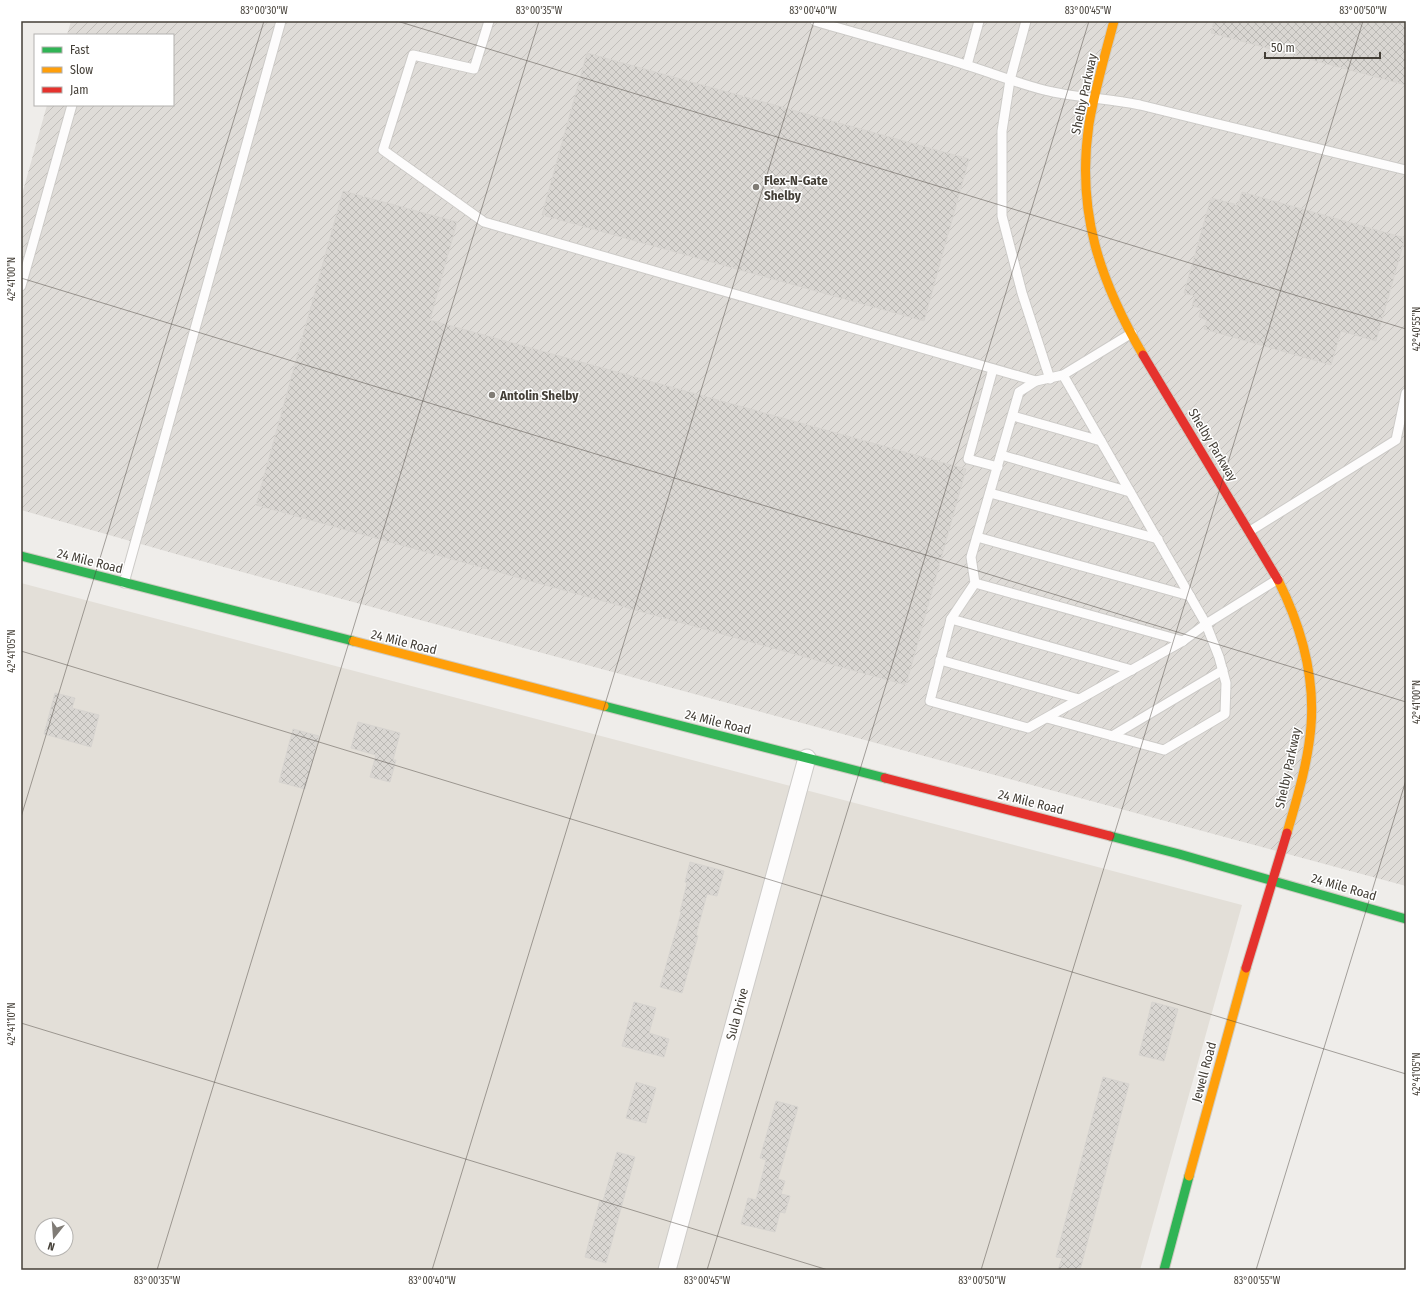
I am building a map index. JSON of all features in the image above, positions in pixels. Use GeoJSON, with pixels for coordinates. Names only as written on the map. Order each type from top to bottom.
{"type":"FeatureCollection","features":[{"type":"Feature","properties":{"kind":"street","name":"Shelby Parkway"},"geometry":{"type":"LineString","coordinates":[[1114,21],[1090,118],[1086,162],[1086,184],[1089,216],[1102,270],[1118,308],[1132,333],[1278,579],[1293,609],[1304,642],[1311,678],[1312,714],[1308,747],[1302,776],[1274,881]]}},
{"type":"Feature","properties":{"kind":"street","name":"24 Mile Road"},"geometry":{"type":"LineString","coordinates":[[21,556],[1172,852],[1406,919]]}},
{"type":"Feature","properties":{"kind":"street","name":"Sula Drive"},"geometry":{"type":"LineString","coordinates":[[667,1270],[807,758]]}},
{"type":"Feature","properties":{"kind":"street","name":"Jewell Road"},"geometry":{"type":"LineString","coordinates":[[1164,1270],[1239,993],[1274,881]]}},
{"type":"Feature","properties":{"kind":"lane"},"geometry":{"type":"LineString","coordinates":[[124,583],[280,21]]}},
{"type":"Feature","properties":{"kind":"lane"},"geometry":{"type":"LineString","coordinates":[[489,21],[474,69],[413,55],[383,150],[484,222],[1036,381],[1063,375],[1132,333]]}},
{"type":"Feature","properties":{"kind":"lane"},"geometry":{"type":"LineString","coordinates":[[815,21],[967,65],[1010,80],[1066,95],[1122,101],[1406,170]]}},
{"type":"Feature","properties":{"kind":"lane"},"geometry":{"type":"LineString","coordinates":[[967,65],[979,21]]}},
{"type":"Feature","properties":{"kind":"lane"},"geometry":{"type":"LineString","coordinates":[[1026,21],[1010,80],[1002,131],[1002,216],[1022,293],[1050,379]]}},
{"type":"Feature","properties":{"kind":"lane"},"geometry":{"type":"LineString","coordinates":[[21,286],[72,106]]}},
{"type":"Feature","properties":{"kind":"lane"},"geometry":{"type":"LineString","coordinates":[[993,369],[968,459],[998,467]]}},
{"type":"Feature","properties":{"kind":"lane"},"geometry":{"type":"LineString","coordinates":[[1047,718],[1164,750],[1225,714],[1226,683],[1219,657],[1206,624],[1063,375]]}},
{"type":"Feature","properties":{"kind":"lane"},"geometry":{"type":"LineString","coordinates":[[1036,381],[1019,392],[972,557],[975,583],[951,619],[930,701],[1028,728],[1183,641],[1206,624],[1278,579]]}},
{"type":"Feature","properties":{"kind":"lane"},"geometry":{"type":"LineString","coordinates":[[1250,531],[1396,440],[1406,393]]}},
{"type":"Feature","properties":{"kind":"lane"},"geometry":{"type":"LineString","coordinates":[[1013,416],[1101,441]]}},
{"type":"Feature","properties":{"kind":"lane"},"geometry":{"type":"LineString","coordinates":[[1001,455],[1130,492]]}},
{"type":"Feature","properties":{"kind":"lane"},"geometry":{"type":"LineString","coordinates":[[990,493],[1158,539]]}},
{"type":"Feature","properties":{"kind":"lane"},"geometry":{"type":"LineString","coordinates":[[978,537],[1190,596]]}},
{"type":"Feature","properties":{"kind":"lane"},"geometry":{"type":"LineString","coordinates":[[975,583],[1183,641]]}},
{"type":"Feature","properties":{"kind":"lane"},"geometry":{"type":"LineString","coordinates":[[951,619],[1132,670]]}},
{"type":"Feature","properties":{"kind":"lane"},"geometry":{"type":"LineString","coordinates":[[940,660],[1079,699]]}},
{"type":"Feature","properties":{"kind":"lane"},"geometry":{"type":"LineString","coordinates":[[1112,736],[1223,670]]}},
{"type":"Feature","properties":{"kind":"shaded area"},"geometry":{"type":"Polygon","coordinates":[[[71,21],[1406,21],[1406,886],[183,556],[21,510],[21,198],[47,106],[174,106],[174,34],[67,34],[71,21]]]}},
{"type":"Feature","properties":{"kind":"shaded area"},"geometry":{"type":"Polygon","coordinates":[[[21,583],[1242,905],[1140,1270],[21,1270],[21,583]]]}},
{"type":"Feature","properties":{"kind":"building"},"geometry":{"type":"Polygon","coordinates":[[[1214,21],[1406,21],[1406,85],[1211,33],[1214,21]]]}},
{"type":"Feature","properties":{"kind":"building","name":"Flex-N-Gate Shelby"},"geometry":{"type":"Polygon","coordinates":[[[587,53],[969,159],[924,321],[542,215],[587,53]]]}},
{"type":"Feature","properties":{"kind":"building","name":"Antolin Shelby"},"geometry":{"type":"Polygon","coordinates":[[[343,191],[457,222],[430,320],[966,469],[906,685],[256,505],[343,191]]]}},
{"type":"Feature","properties":{"kind":"building"},"geometry":{"type":"Polygon","coordinates":[[[1242,192],[1405,238],[1376,341],[1341,331],[1331,365],[1204,329],[1207,320],[1199,317],[1201,308],[1192,306],[1195,296],[1184,293],[1211,198],[1238,205],[1242,192]]]}},
{"type":"Feature","properties":{"kind":"building"},"geometry":{"type":"Polygon","coordinates":[[[55,693],[75,698],[72,708],[99,715],[91,747],[44,734],[55,693]]]}},
{"type":"Feature","properties":{"kind":"building"},"geometry":{"type":"Polygon","coordinates":[[[358,722],[400,733],[393,760],[396,760],[390,782],[370,777],[376,755],[351,748],[358,722]]]}},
{"type":"Feature","properties":{"kind":"building"},"geometry":{"type":"Polygon","coordinates":[[[293,729],[319,736],[305,789],[279,782],[293,729]]]}},
{"type":"Feature","properties":{"kind":"building"},"geometry":{"type":"Polygon","coordinates":[[[690,862],[724,871],[717,896],[707,894],[696,935],[698,936],[682,993],[660,987],[681,913],[687,883],[685,882],[690,862]]]}},
{"type":"Feature","properties":{"kind":"building"},"geometry":{"type":"Polygon","coordinates":[[[634,1002],[656,1008],[649,1033],[669,1039],[664,1057],[622,1046],[634,1002]]]}},
{"type":"Feature","properties":{"kind":"building"},"geometry":{"type":"Polygon","coordinates":[[[1152,1002],[1178,1009],[1164,1061],[1139,1055],[1152,1002]]]}},
{"type":"Feature","properties":{"kind":"building"},"geometry":{"type":"Polygon","coordinates":[[[1103,1077],[1129,1084],[1080,1270],[1058,1270],[1062,1258],[1056,1257],[1103,1077]]]}},
{"type":"Feature","properties":{"kind":"building"},"geometry":{"type":"Polygon","coordinates":[[[636,1082],[656,1088],[646,1123],[626,1118],[636,1082]]]}},
{"type":"Feature","properties":{"kind":"building"},"geometry":{"type":"Polygon","coordinates":[[[776,1101],[798,1107],[778,1179],[785,1181],[781,1194],[790,1196],[785,1213],[780,1212],[775,1232],[741,1224],[748,1198],[756,1200],[766,1160],[760,1158],[776,1101]]]}},
{"type":"Feature","properties":{"kind":"building"},"geometry":{"type":"Polygon","coordinates":[[[617,1152],[635,1157],[606,1263],[585,1257],[600,1200],[603,1201],[617,1152]]]}},
{"type":"Feature","properties":{"kind":"traffic: fast"},"geometry":{"type":"LineString","coordinates":[[21,556],[353,641]]}},
{"type":"Feature","properties":{"kind":"traffic: fast"},"geometry":{"type":"LineString","coordinates":[[604,706],[885,778]]}},
{"type":"Feature","properties":{"kind":"traffic: fast"},"geometry":{"type":"LineString","coordinates":[[1110,836],[1179,854],[1406,919]]}},
{"type":"Feature","properties":{"kind":"traffic: fast"},"geometry":{"type":"LineString","coordinates":[[1164,1270],[1189,1176]]}},
{"type":"Feature","properties":{"kind":"traffic: slow"},"geometry":{"type":"LineString","coordinates":[[1114,21],[1091,111],[1086,156],[1086,187],[1089,216],[1095,245],[1104,273],[1115,300],[1143,355]]}},
{"type":"Feature","properties":{"kind":"traffic: slow"},"geometry":{"type":"LineString","coordinates":[[1278,580],[1300,633],[1305,651],[1311,688],[1312,707],[1310,740],[1302,780],[1287,833]]}},
{"type":"Feature","properties":{"kind":"traffic: slow"},"geometry":{"type":"LineString","coordinates":[[353,641],[604,706]]}},
{"type":"Feature","properties":{"kind":"traffic: slow"},"geometry":{"type":"LineString","coordinates":[[1189,1176],[1246,968]]}},
{"type":"Feature","properties":{"kind":"traffic: jam"},"geometry":{"type":"LineString","coordinates":[[1143,355],[1278,580]]}},
{"type":"Feature","properties":{"kind":"traffic: jam"},"geometry":{"type":"LineString","coordinates":[[885,778],[1110,836]]}},
{"type":"Feature","properties":{"kind":"traffic: jam"},"geometry":{"type":"LineString","coordinates":[[1246,968],[1287,833]]}},
{"type":"Feature","properties":{"kind":"place","name":"Flex-N-Gate Shelby"},"geometry":{"type":"Point","coordinates":[756,187]}},
{"type":"Feature","properties":{"kind":"place","name":"Antolin Shelby"},"geometry":{"type":"Point","coordinates":[492,395]}}]}
